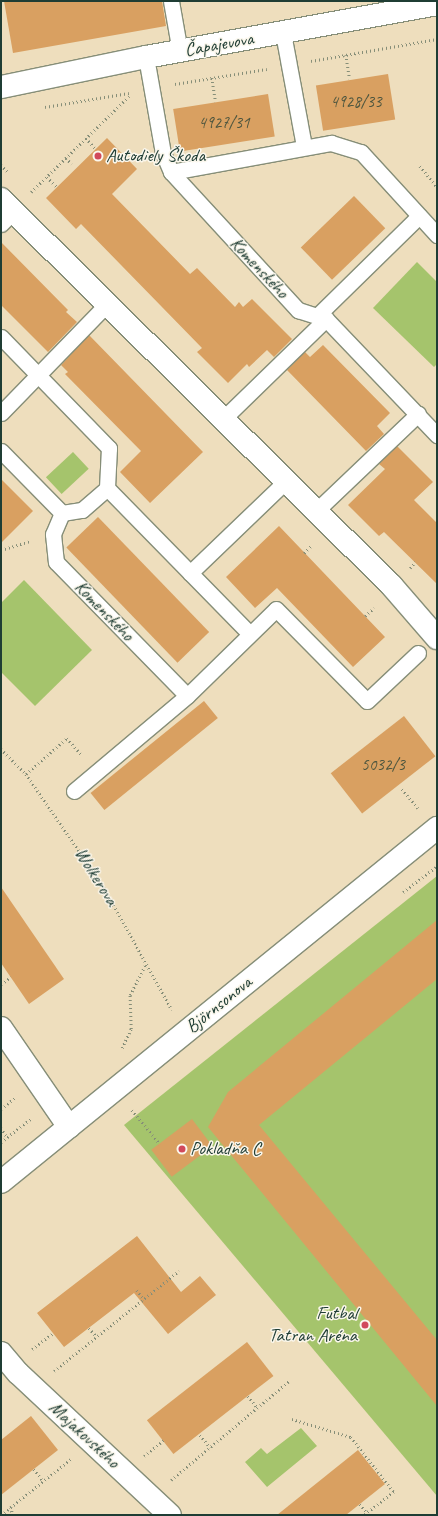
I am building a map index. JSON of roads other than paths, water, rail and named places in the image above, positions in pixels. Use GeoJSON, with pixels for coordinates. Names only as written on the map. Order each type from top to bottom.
{"type":"FeatureCollection","features":[{"type":"Feature","properties":{"kind":"street","name":"Čapajevova"},"geometry":{"type":"LineString","coordinates":[[1,88],[146,57],[283,33],[410,5],[437,4]]}},
{"type":"Feature","properties":{"kind":"street"},"geometry":{"type":"LineString","coordinates":[[5,211],[107,304],[392,586],[437,638]]}},
{"type":"Feature","properties":{"kind":"street","name":"Björnsonova"},"geometry":{"type":"LineString","coordinates":[[1,1182],[437,828]]}},
{"type":"Feature","properties":{"kind":"street"},"geometry":{"type":"LineString","coordinates":[[1,1028],[69,1127]]}},
{"type":"Feature","properties":{"kind":"street","name":"Majakovského"},"geometry":{"type":"LineString","coordinates":[[1,1353],[33,1388],[170,1515]]}},
{"type":"Feature","properties":{"kind":"lane"},"geometry":{"type":"LineString","coordinates":[[171,1],[180,52]]}},
{"type":"Feature","properties":{"kind":"lane"},"geometry":{"type":"LineString","coordinates":[[283,33],[304,146]]}},
{"type":"Feature","properties":{"kind":"lane","name":"Komenského"},"geometry":{"type":"LineString","coordinates":[[146,57],[164,153],[171,172],[298,310],[321,318],[418,414],[437,435]]}},
{"type":"Feature","properties":{"kind":"lane"},"geometry":{"type":"LineString","coordinates":[[171,172],[304,146],[331,143],[361,152],[437,235]]}},
{"type":"Feature","properties":{"kind":"lane"},"geometry":{"type":"LineString","coordinates":[[223,419],[420,216]]}},
{"type":"Feature","properties":{"kind":"lane"},"geometry":{"type":"LineString","coordinates":[[1,413],[107,304]]}},
{"type":"Feature","properties":{"kind":"lane"},"geometry":{"type":"LineString","coordinates":[[1,337],[109,448],[107,488],[82,510],[62,513],[1,451]]}},
{"type":"Feature","properties":{"kind":"lane"},"geometry":{"type":"LineString","coordinates":[[316,511],[418,414]]}},
{"type":"Feature","properties":{"kind":"lane"},"geometry":{"type":"LineString","coordinates":[[190,573],[286,481]]}},
{"type":"Feature","properties":{"kind":"lane"},"geometry":{"type":"LineString","coordinates":[[107,488],[250,634]]}},
{"type":"Feature","properties":{"kind":"lane","name":"Komenského"},"geometry":{"type":"LineString","coordinates":[[62,513],[53,534],[56,562],[188,696]]}},
{"type":"Feature","properties":{"kind":"lane"},"geometry":{"type":"LineString","coordinates":[[74,791],[188,696],[276,609],[367,701],[418,653]]}},
{"type":"Feature","properties":{"kind":"place","name":"Autodiely Škoda"},"geometry":{"type":"Point","coordinates":[98,156]}},
{"type":"Feature","properties":{"kind":"place","name":"Pokladňa C"},"geometry":{"type":"Point","coordinates":[182,1149]}},
{"type":"Feature","properties":{"kind":"place","name":"Futbal Tatran Aréna"},"geometry":{"type":"Point","coordinates":[365,1325]}}]}
